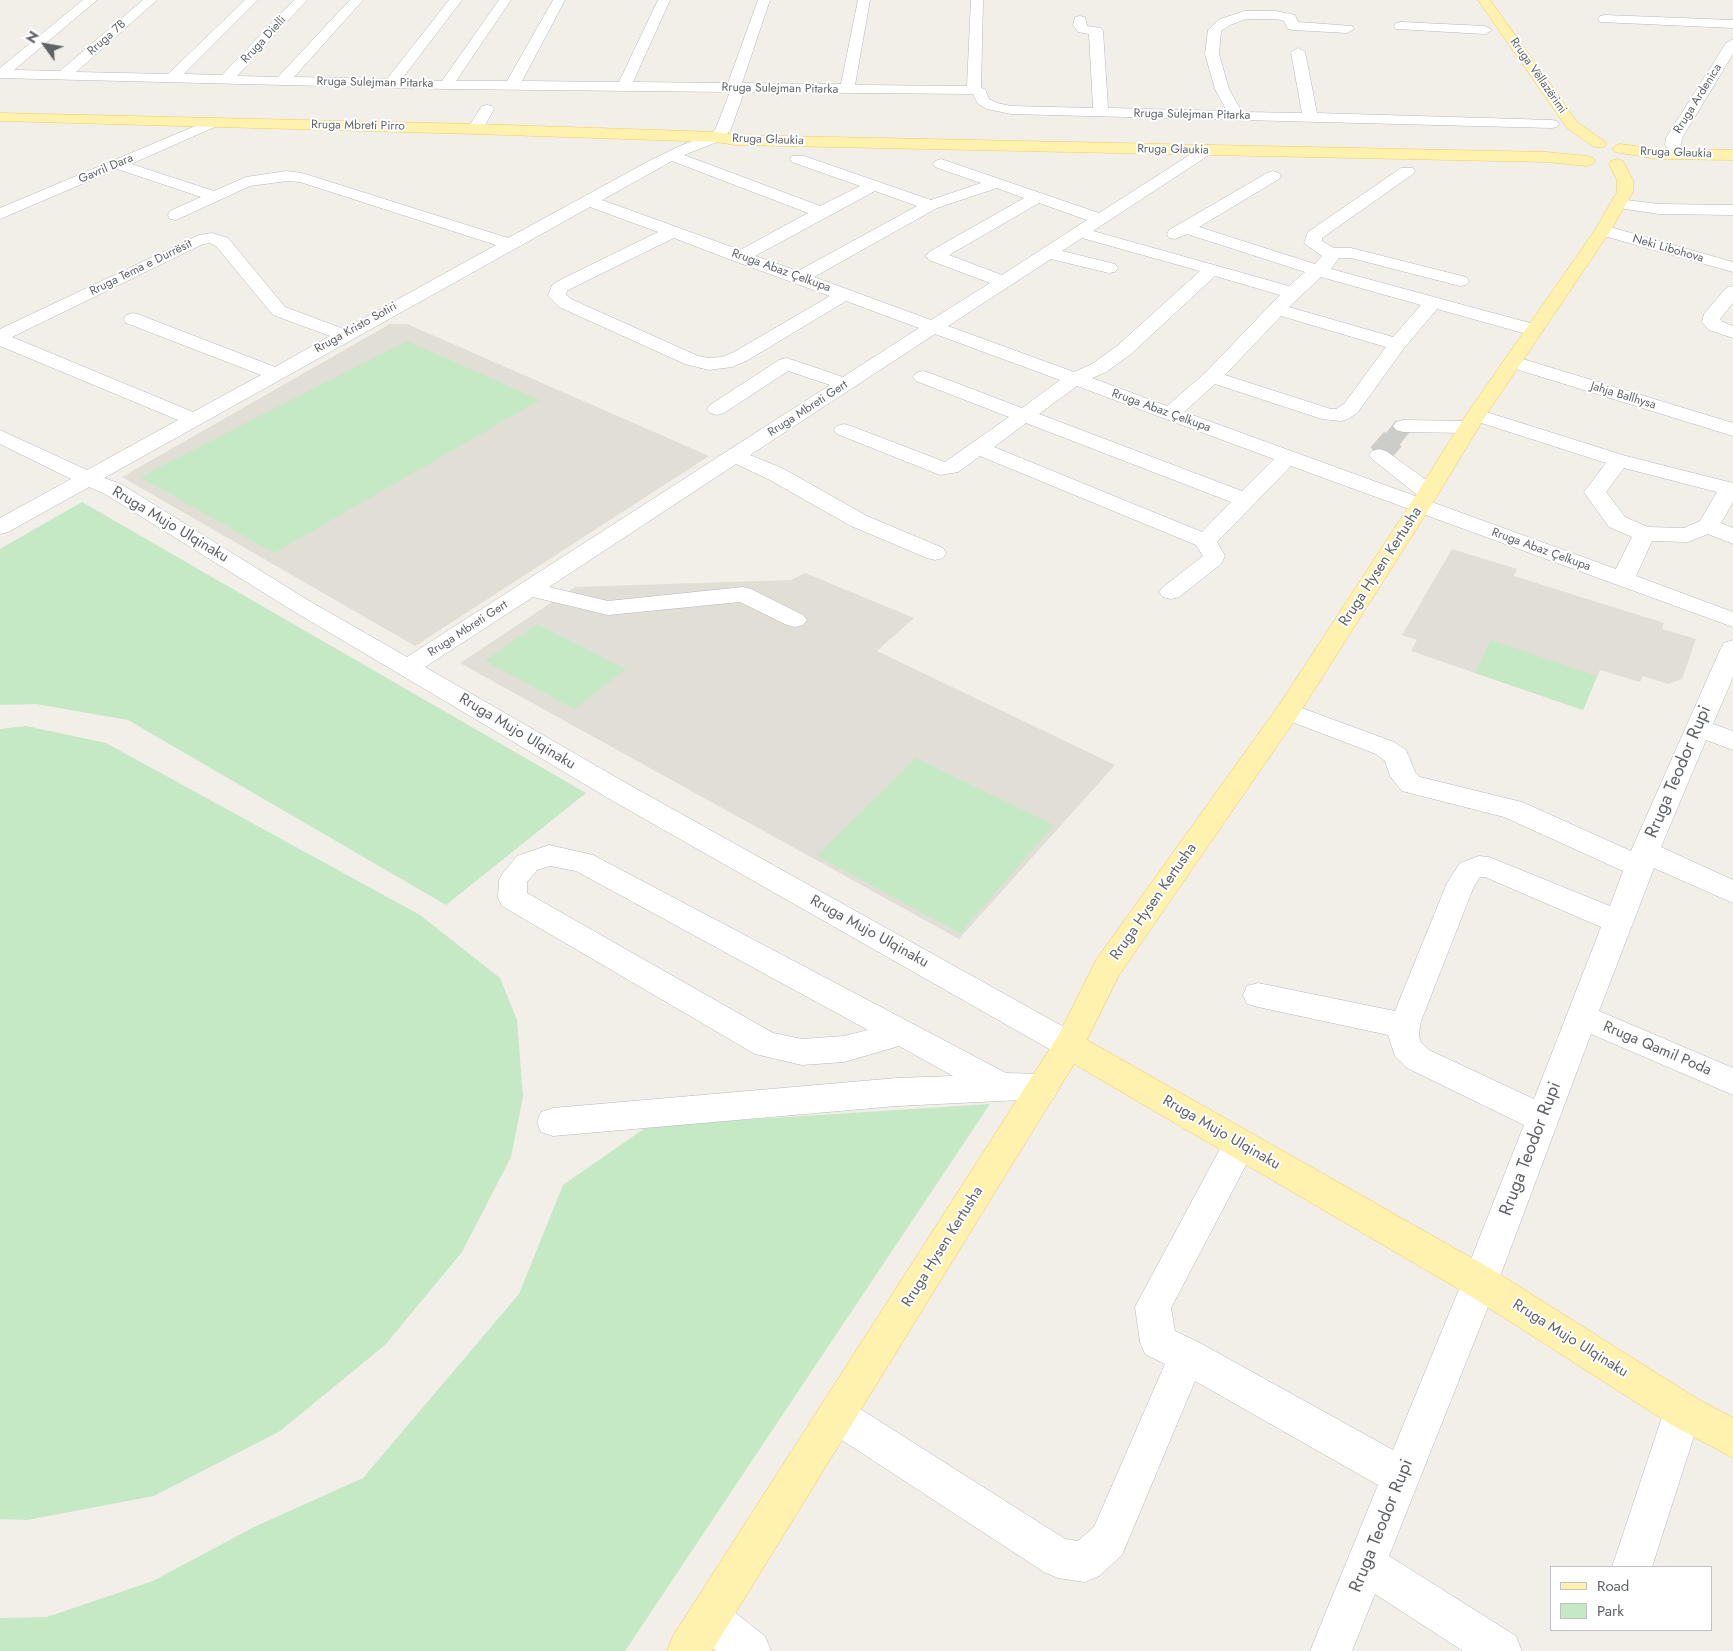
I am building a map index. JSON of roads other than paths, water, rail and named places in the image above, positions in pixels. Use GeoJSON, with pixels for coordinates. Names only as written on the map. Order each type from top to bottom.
{"type":"FeatureCollection","features":[{"type":"Feature","properties":{"kind":"main road","name":"Rruga Vëllazërimi"},"geometry":{"type":"LineString","coordinates":[[1484,0],[1572,125],[1599,144]]}},
{"type":"Feature","properties":{"kind":"main road"},"geometry":{"type":"LineString","coordinates":[[1474,15],[1487,34]]}},
{"type":"Feature","properties":{"kind":"main road","name":"Rruga Vëllazërimi"},"geometry":{"type":"LineString","coordinates":[[1540,109],[1577,151]]}},
{"type":"Feature","properties":{"kind":"main road","name":"Rruga Mbreti Pirro"},"geometry":{"type":"LineString","coordinates":[[0,117],[475,129],[717,138]]}},
{"type":"Feature","properties":{"kind":"main road","name":"Rruga Glaukia"},"geometry":{"type":"LineString","coordinates":[[717,138],[749,134],[1577,151]]}},
{"type":"Feature","properties":{"kind":"main road","name":"Rruga Glaukia"},"geometry":{"type":"LineString","coordinates":[[717,138],[735,140],[1546,157],[1577,151]]}},
{"type":"Feature","properties":{"kind":"main road"},"geometry":{"type":"LineString","coordinates":[[1599,144],[1621,157],[1602,164],[1574,149],[1579,145],[1599,144]]}},
{"type":"Feature","properties":{"kind":"main road","name":"Rruga Glaukia"},"geometry":{"type":"LineString","coordinates":[[1621,157],[1646,154],[1733,155]]}},
{"type":"Feature","properties":{"kind":"main road","name":"Rruga Glaukia"},"geometry":{"type":"LineString","coordinates":[[1621,157],[1733,161]]}},
{"type":"Feature","properties":{"kind":"main road","name":"Rruga Hysen Kertusha"},"geometry":{"type":"LineString","coordinates":[[699,1635],[1070,1045],[1107,968],[1288,711],[1472,422],[1603,230],[1625,192],[1626,186],[1621,157]]}},
{"type":"Feature","properties":{"kind":"main road","name":"Rruga Mujo Ulqinaku"},"geometry":{"type":"LineString","coordinates":[[1070,1045],[1480,1282],[1682,1410],[1733,1439]]}},
{"type":"Feature","properties":{"kind":"street"},"geometry":{"type":"LineString","coordinates":[[1,74],[91,0]]}},
{"type":"Feature","properties":{"kind":"street","name":"Rruga 7B"},"geometry":{"type":"LineString","coordinates":[[63,76],[151,0]]}},
{"type":"Feature","properties":{"kind":"street"},"geometry":{"type":"LineString","coordinates":[[172,78],[252,0]]}},
{"type":"Feature","properties":{"kind":"street","name":"Rruga Dielli"},"geometry":{"type":"LineString","coordinates":[[226,79],[301,0]]}},
{"type":"Feature","properties":{"kind":"street"},"geometry":{"type":"LineString","coordinates":[[283,80],[357,0]]}},
{"type":"Feature","properties":{"kind":"street"},"geometry":{"type":"LineString","coordinates":[[391,84],[456,0]]}},
{"type":"Feature","properties":{"kind":"street"},"geometry":{"type":"LineString","coordinates":[[446,85],[505,0]]}},
{"type":"Feature","properties":{"kind":"street"},"geometry":{"type":"LineString","coordinates":[[512,86],[559,0]]}},
{"type":"Feature","properties":{"kind":"street"},"geometry":{"type":"LineString","coordinates":[[624,87],[664,0]]}},
{"type":"Feature","properties":{"kind":"street"},"geometry":{"type":"LineString","coordinates":[[717,138],[723,129],[764,0]]}},
{"type":"Feature","properties":{"kind":"street"},"geometry":{"type":"LineString","coordinates":[[848,90],[864,0]]}},
{"type":"Feature","properties":{"kind":"street"},"geometry":{"type":"LineString","coordinates":[[974,90],[977,0]]}},
{"type":"Feature","properties":{"kind":"street"},"geometry":{"type":"LineString","coordinates":[[1237,116],[1222,89],[1212,54],[1215,30],[1220,26],[1245,15],[1261,14],[1285,16],[1290,18],[1293,26],[1347,29]]}},
{"type":"Feature","properties":{"kind":"street"},"geometry":{"type":"LineString","coordinates":[[1605,19],[1733,24]]}},
{"type":"Feature","properties":{"kind":"street"},"geometry":{"type":"LineString","coordinates":[[1080,20],[1080,25],[1083,29],[1096,31],[1101,113]]}},
{"type":"Feature","properties":{"kind":"street"},"geometry":{"type":"LineString","coordinates":[[1401,26],[1487,34]]}},
{"type":"Feature","properties":{"kind":"street","name":"Rruga Ardenica"},"geometry":{"type":"LineString","coordinates":[[1680,154],[1673,145],[1674,138],[1733,43]]}},
{"type":"Feature","properties":{"kind":"street"},"geometry":{"type":"LineString","coordinates":[[1298,52],[1310,118]]}},
{"type":"Feature","properties":{"kind":"street","name":"Rruga Sulejman Pitarka"},"geometry":{"type":"LineString","coordinates":[[1,74],[446,85],[974,90],[980,92],[983,100],[988,104],[1000,109],[1552,124]]}},
{"type":"Feature","properties":{"kind":"street"},"geometry":{"type":"LineString","coordinates":[[475,129],[487,109]]}},
{"type":"Feature","properties":{"kind":"street","name":"Gavril Dara"},"geometry":{"type":"LineString","coordinates":[[0,214],[212,123]]}},
{"type":"Feature","properties":{"kind":"street","name":"Rruga Kristo Sotiri"},"geometry":{"type":"LineString","coordinates":[[2,524],[672,156],[695,144],[717,138]]}},
{"type":"Feature","properties":{"kind":"street","name":"Rruga Mbreti Gert"},"geometry":{"type":"LineString","coordinates":[[408,668],[1082,233],[1207,150]]}},
{"type":"Feature","properties":{"kind":"street"},"geometry":{"type":"LineString","coordinates":[[672,156],[821,212]]}},
{"type":"Feature","properties":{"kind":"street"},"geometry":{"type":"LineString","coordinates":[[798,159],[931,205]]}},
{"type":"Feature","properties":{"kind":"street"},"geometry":{"type":"LineString","coordinates":[[116,164],[214,196]]}},
{"type":"Feature","properties":{"kind":"street"},"geometry":{"type":"LineString","coordinates":[[941,164],[1101,219]]}},
{"type":"Feature","properties":{"kind":"street"},"geometry":{"type":"LineString","coordinates":[[1407,171],[1312,238],[1312,243],[1330,253],[1351,253],[1460,281]]}},
{"type":"Feature","properties":{"kind":"street"},"geometry":{"type":"LineString","coordinates":[[176,215],[246,182],[287,176],[302,178],[509,244]]}},
{"type":"Feature","properties":{"kind":"street"},"geometry":{"type":"LineString","coordinates":[[1144,250],[1186,228],[1273,176]]}},
{"type":"Feature","properties":{"kind":"street"},"geometry":{"type":"LineString","coordinates":[[799,278],[931,205],[997,183]]}},
{"type":"Feature","properties":{"kind":"street"},"geometry":{"type":"LineString","coordinates":[[740,256],[875,185]]}},
{"type":"Feature","properties":{"kind":"street"},"geometry":{"type":"LineString","coordinates":[[1004,282],[935,256],[1038,197]]}},
{"type":"Feature","properties":{"kind":"street","name":"Rruga Abaz Çelkupa"},"geometry":{"type":"LineString","coordinates":[[589,201],[1288,457],[1424,499],[1623,580],[1733,620]]}},
{"type":"Feature","properties":{"kind":"street"},"geometry":{"type":"LineString","coordinates":[[1618,204],[1659,209],[1731,210]]}},
{"type":"Feature","properties":{"kind":"street"},"geometry":{"type":"LineString","coordinates":[[1186,228],[1318,271],[1534,330]]}},
{"type":"Feature","properties":{"kind":"street","name":"Neki Libohova"},"geometry":{"type":"LineString","coordinates":[[1603,230],[1733,267]]}},
{"type":"Feature","properties":{"kind":"street"},"geometry":{"type":"LineString","coordinates":[[672,232],[568,283],[558,289],[557,296],[564,303],[692,360],[709,364],[725,363],[741,356],[844,294]]}},
{"type":"Feature","properties":{"kind":"street"},"geometry":{"type":"LineString","coordinates":[[1082,233],[1212,269],[1292,294]]}},
{"type":"Feature","properties":{"kind":"street","name":"Rruga Tema e Durrësit"},"geometry":{"type":"LineString","coordinates":[[0,338],[199,240],[212,238],[222,242],[279,311],[344,335]]}},
{"type":"Feature","properties":{"kind":"street"},"geometry":{"type":"LineString","coordinates":[[1049,253],[1109,268]]}},
{"type":"Feature","properties":{"kind":"street"},"geometry":{"type":"LineString","coordinates":[[1170,414],[1212,377],[1292,294],[1329,261],[1330,253]]}},
{"type":"Feature","properties":{"kind":"street"},"geometry":{"type":"LineString","coordinates":[[844,430],[940,469],[951,468],[1074,379],[1099,368],[1124,350],[1212,269]]}},
{"type":"Feature","properties":{"kind":"street"},"geometry":{"type":"LineString","coordinates":[[1733,291],[1711,318],[1710,322],[1733,332]]}},
{"type":"Feature","properties":{"kind":"street"},"geometry":{"type":"LineString","coordinates":[[1212,377],[1329,415],[1340,415],[1351,408],[1397,344],[1432,302]]}},
{"type":"Feature","properties":{"kind":"street"},"geometry":{"type":"LineString","coordinates":[[1278,309],[1397,344]]}},
{"type":"Feature","properties":{"kind":"street"},"geometry":{"type":"LineString","coordinates":[[133,319],[274,374]]}},
{"type":"Feature","properties":{"kind":"street"},"geometry":{"type":"LineString","coordinates":[[0,321],[17,328]]}},
{"type":"Feature","properties":{"kind":"street"},"geometry":{"type":"LineString","coordinates":[[0,338],[193,419]]}},
{"type":"Feature","properties":{"kind":"street","name":"Jahja Ballhysa"},"geometry":{"type":"LineString","coordinates":[[1512,362],[1733,430]]}},
{"type":"Feature","properties":{"kind":"street"},"geometry":{"type":"LineString","coordinates":[[717,409],[786,364],[846,384]]}},
{"type":"Feature","properties":{"kind":"street"},"geometry":{"type":"LineString","coordinates":[[923,377],[1246,500]]}},
{"type":"Feature","properties":{"kind":"street"},"geometry":{"type":"LineString","coordinates":[[1402,426],[1472,422],[1619,460],[1732,490],[1708,525],[1688,534],[1644,534],[1617,522],[1595,492],[1619,460]]}},
{"type":"Feature","properties":{"kind":"street","name":"Rruga Mujo Ulqinaku"},"geometry":{"type":"LineString","coordinates":[[0,436],[86,478],[113,489],[290,599],[623,794],[1070,1045]]}},
{"type":"Feature","properties":{"kind":"street"},"geometry":{"type":"LineString","coordinates":[[978,448],[1205,541],[1214,556],[1213,560],[1171,592]]}},
{"type":"Feature","properties":{"kind":"street"},"geometry":{"type":"LineString","coordinates":[[1379,455],[1424,499]]}},
{"type":"Feature","properties":{"kind":"street"},"geometry":{"type":"LineString","coordinates":[[735,456],[776,474],[859,522],[935,553]]}},
{"type":"Feature","properties":{"kind":"street"},"geometry":{"type":"LineString","coordinates":[[1205,541],[1288,457]]}},
{"type":"Feature","properties":{"kind":"street"},"geometry":{"type":"LineString","coordinates":[[1708,525],[1733,537]]}},
{"type":"Feature","properties":{"kind":"street"},"geometry":{"type":"LineString","coordinates":[[1623,580],[1644,534]]}},
{"type":"Feature","properties":{"kind":"street"},"geometry":{"type":"LineString","coordinates":[[529,589],[608,608],[743,594],[795,620]]}},
{"type":"Feature","properties":{"kind":"street","name":"Rruga Teodor Rupi"},"geometry":{"type":"LineString","coordinates":[[1331,1651],[1480,1282],[1642,860],[1699,728],[1730,665]]}},
{"type":"Feature","properties":{"kind":"street"},"geometry":{"type":"LineString","coordinates":[[1288,711],[1386,748],[1397,756],[1403,776],[1411,784],[1512,809],[1642,860],[1733,892]]}},
{"type":"Feature","properties":{"kind":"street"},"geometry":{"type":"LineString","coordinates":[[1699,728],[1733,741]]}},
{"type":"Feature","properties":{"kind":"street"},"geometry":{"type":"LineString","coordinates":[[902,1033],[844,1049],[802,1052],[766,1045],[512,898],[513,880],[527,863],[550,855],[583,862],[902,1033],[1002,1087]]}},
{"type":"Feature","properties":{"kind":"street"},"geometry":{"type":"LineString","coordinates":[[1542,1120],[1418,1059],[1406,1047],[1403,1032],[1405,1026],[1461,883],[1470,870],[1479,866],[1490,867],[1618,922]]}},
{"type":"Feature","properties":{"kind":"street"},"geometry":{"type":"LineString","coordinates":[[1258,995],[1405,1026]]}},
{"type":"Feature","properties":{"kind":"street","name":"Rruga Qamil Poda"},"geometry":{"type":"LineString","coordinates":[[1582,1017],[1733,1082]]}},
{"type":"Feature","properties":{"kind":"street"},"geometry":{"type":"LineString","coordinates":[[553,1122],[897,1092],[1002,1087],[1043,1088]]}},
{"type":"Feature","properties":{"kind":"street"},"geometry":{"type":"LineString","coordinates":[[1240,1144],[1153,1307],[1158,1342],[1187,1356],[1402,1477]]}},
{"type":"Feature","properties":{"kind":"street"},"geometry":{"type":"LineString","coordinates":[[838,1416],[1058,1558],[1084,1562],[1108,1541],[1187,1356]]}},
{"type":"Feature","properties":{"kind":"street"},"geometry":{"type":"LineString","coordinates":[[1632,1566],[1682,1410]]}},
{"type":"Feature","properties":{"kind":"street"},"geometry":{"type":"LineString","coordinates":[[1366,1565],[1501,1651]]}},
{"type":"Feature","properties":{"kind":"street"},"geometry":{"type":"LineString","coordinates":[[699,1635],[750,1651]]}},
{"type":"Feature","properties":{"kind":"tunnel"},"geometry":{"type":"LineString","coordinates":[[1392,440],[1403,426]]}},
{"type":"Feature","properties":{"kind":"tunnel"},"geometry":{"type":"LineString","coordinates":[[1379,455],[1393,439]]}}]}
